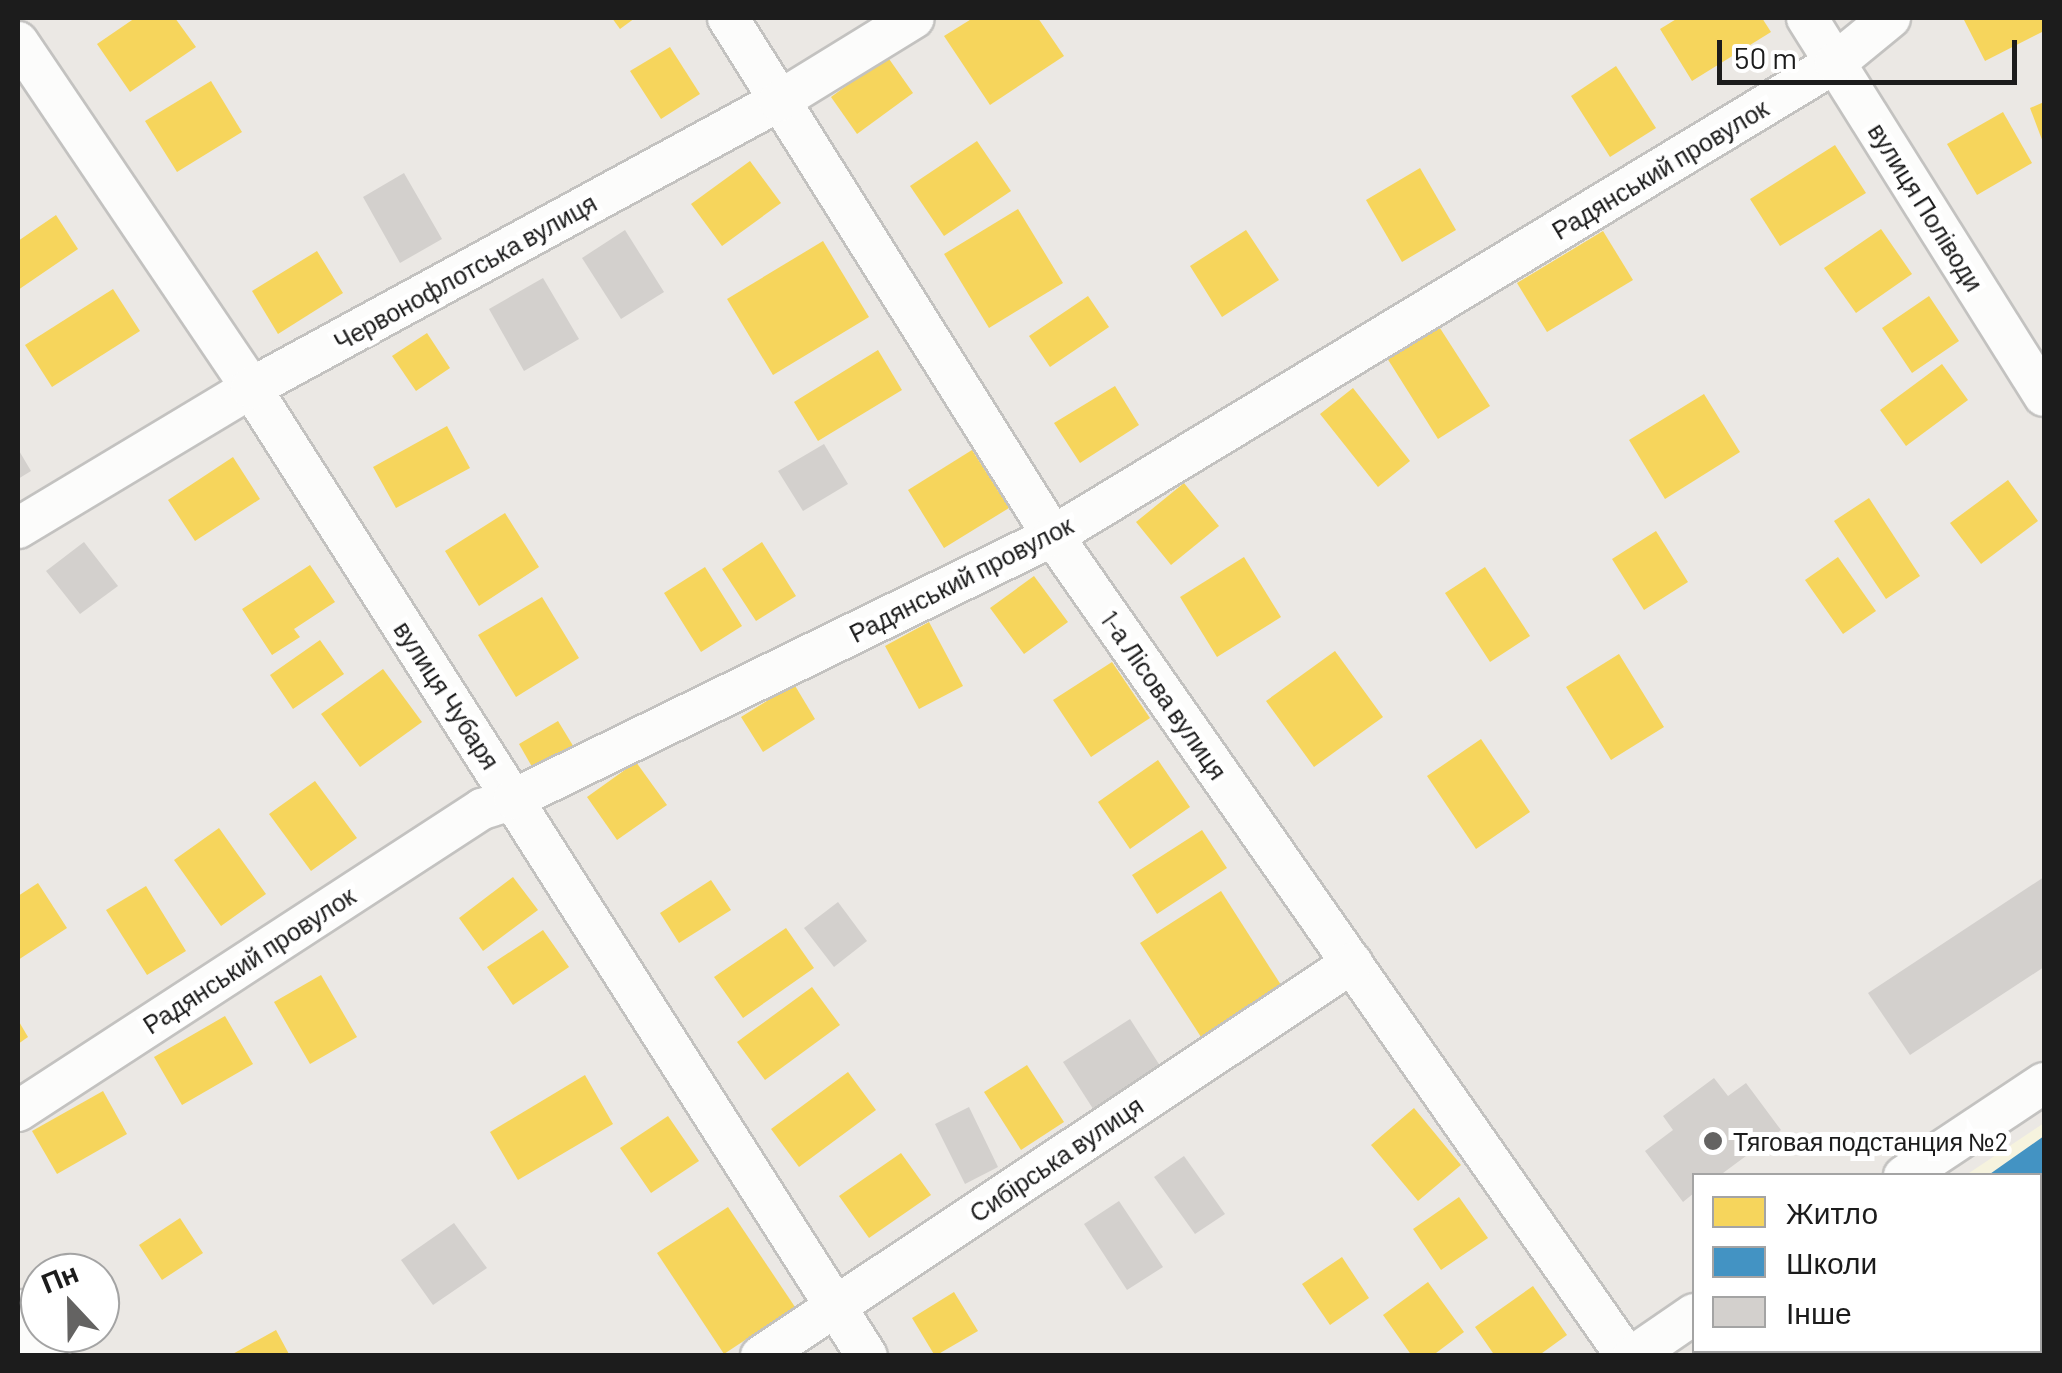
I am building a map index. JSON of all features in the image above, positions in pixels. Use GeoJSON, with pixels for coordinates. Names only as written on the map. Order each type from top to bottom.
{"type":"FeatureCollection","features":[{"type":"Feature","properties":{"kind":"street","name":"1-а Лісова вулиця"},"geometry":{"type":"LineString","coordinates":[[728,18],[1054,536],[1629,1356]]}},
{"type":"Feature","properties":{"kind":"street","name":"Червонофлотська вулиця"},"geometry":{"type":"LineString","coordinates":[[18,528],[251,388],[779,101],[914,18]]}},
{"type":"Feature","properties":{"kind":"street","name":"вулиця Поліводи"},"geometry":{"type":"LineString","coordinates":[[1807,18],[2044,396]]}},
{"type":"Feature","properties":{"kind":"street","name":"Радянський провулок"},"geometry":{"type":"LineString","coordinates":[[18,1111],[482,808],[514,799],[1054,536],[1836,63],[1890,18]]}},
{"type":"Feature","properties":{"kind":"street","name":"вулиця Чубаря"},"geometry":{"type":"LineString","coordinates":[[18,42],[251,388],[839,1304],[867,1356]]}},
{"type":"Feature","properties":{"kind":"street","name":"Сибірська вулиця"},"geometry":{"type":"LineString","coordinates":[[760,1356],[1352,963]]}},
{"type":"Feature","properties":{"kind":"street"},"geometry":{"type":"LineString","coordinates":[[1909,1173],[2044,1083]]}},
{"type":"Feature","properties":{"kind":"street"},"geometry":{"type":"LineString","coordinates":[[1629,1356],[1692,1315]]}},
{"type":"Feature","properties":{"kind":"shaded area"},"geometry":{"type":"Polygon","coordinates":[[[2044,1123],[2044,1355],[1697,1356],[2042,1353],[2042,1173],[1969,1173],[2044,1123]]]}},
{"type":"Feature","properties":{"kind":"building: Житло"},"geometry":{"type":"Polygon","coordinates":[[[135,18],[175,18],[196,47],[130,92],[97,44],[135,18]]]}},
{"type":"Feature","properties":{"kind":"building: Житло"},"geometry":{"type":"Polygon","coordinates":[[[612,18],[635,18],[620,29],[612,18]]]}},
{"type":"Feature","properties":{"kind":"building: Житло"},"geometry":{"type":"Polygon","coordinates":[[[973,18],[1038,18],[1064,56],[990,105],[944,36],[973,18]]]}},
{"type":"Feature","properties":{"kind":"building: Житло"},"geometry":{"type":"Polygon","coordinates":[[[1678,18],[1762,18],[1771,32],[1692,81],[1660,29],[1678,18]]]}},
{"type":"Feature","properties":{"kind":"building: Житло"},"geometry":{"type":"Polygon","coordinates":[[[1963,18],[2044,18],[2044,31],[1985,61],[1963,18]]]}},
{"type":"Feature","properties":{"kind":"building: Житло"},"geometry":{"type":"Polygon","coordinates":[[[670,47],[700,94],[661,119],[630,71],[670,47]]]}},
{"type":"Feature","properties":{"kind":"building: Житло"},"geometry":{"type":"Polygon","coordinates":[[[887,56],[913,93],[857,134],[831,97],[887,56]]]}},
{"type":"Feature","properties":{"kind":"building: Житло"},"geometry":{"type":"Polygon","coordinates":[[[1616,66],[1656,128],[1610,157],[1571,96],[1616,66]]]}},
{"type":"Feature","properties":{"kind":"building: Житло"},"geometry":{"type":"Polygon","coordinates":[[[211,81],[242,132],[177,172],[145,121],[211,81]]]}},
{"type":"Feature","properties":{"kind":"building: Житло"},"geometry":{"type":"Polygon","coordinates":[[[2044,102],[2044,145],[2030,108],[2044,102]]]}},
{"type":"Feature","properties":{"kind":"building: Житло"},"geometry":{"type":"Polygon","coordinates":[[[2003,112],[2032,163],[1977,195],[1947,144],[2003,112]]]}},
{"type":"Feature","properties":{"kind":"building: Житло"},"geometry":{"type":"Polygon","coordinates":[[[977,141],[1011,191],[944,236],[910,186],[977,141]]]}},
{"type":"Feature","properties":{"kind":"building: Житло"},"geometry":{"type":"Polygon","coordinates":[[[1835,145],[1866,193],[1780,246],[1750,199],[1835,145]]]}},
{"type":"Feature","properties":{"kind":"building: Житло"},"geometry":{"type":"Polygon","coordinates":[[[750,161],[781,203],[722,246],[691,204],[750,161]]]}},
{"type":"Feature","properties":{"kind":"building: Житло"},"geometry":{"type":"Polygon","coordinates":[[[1420,168],[1456,230],[1402,262],[1366,200],[1420,168]]]}},
{"type":"Feature","properties":{"kind":"building: Житло"},"geometry":{"type":"Polygon","coordinates":[[[1018,209],[1063,283],[989,328],[944,254],[1018,209]]]}},
{"type":"Feature","properties":{"kind":"building: Житло"},"geometry":{"type":"Polygon","coordinates":[[[56,215],[78,249],[18,290],[18,241],[56,215]]]}},
{"type":"Feature","properties":{"kind":"building: Житло"},"geometry":{"type":"Polygon","coordinates":[[[1881,229],[1912,274],[1856,313],[1824,268],[1881,229]]]}},
{"type":"Feature","properties":{"kind":"building: Житло"},"geometry":{"type":"Polygon","coordinates":[[[1246,230],[1279,280],[1222,317],[1190,266],[1246,230]]]}},
{"type":"Feature","properties":{"kind":"building: Житло"},"geometry":{"type":"Polygon","coordinates":[[[1603,231],[1633,280],[1547,332],[1517,283],[1603,231]]]}},
{"type":"Feature","properties":{"kind":"building: Житло"},"geometry":{"type":"Polygon","coordinates":[[[823,241],[869,317],[773,375],[727,299],[823,241]]]}},
{"type":"Feature","properties":{"kind":"building: Житло"},"geometry":{"type":"Polygon","coordinates":[[[317,251],[343,293],[278,334],[252,291],[317,251]]]}},
{"type":"Feature","properties":{"kind":"building: Житло"},"geometry":{"type":"Polygon","coordinates":[[[113,289],[140,331],[52,387],[25,345],[113,289]]]}},
{"type":"Feature","properties":{"kind":"building: Житло"},"geometry":{"type":"Polygon","coordinates":[[[1088,296],[1109,327],[1050,367],[1029,336],[1088,296]]]}},
{"type":"Feature","properties":{"kind":"building: Житло"},"geometry":{"type":"Polygon","coordinates":[[[1929,296],[1959,341],[1912,373],[1882,328],[1929,296]]]}},
{"type":"Feature","properties":{"kind":"building: Житло"},"geometry":{"type":"Polygon","coordinates":[[[1438,325],[1490,406],[1438,439],[1387,358],[1438,325]]]}},
{"type":"Feature","properties":{"kind":"building: Житло"},"geometry":{"type":"Polygon","coordinates":[[[427,333],[450,368],[416,391],[392,356],[427,333]]]}},
{"type":"Feature","properties":{"kind":"building: Житло"},"geometry":{"type":"Polygon","coordinates":[[[878,350],[902,390],[818,441],[794,402],[878,350]]]}},
{"type":"Feature","properties":{"kind":"building: Житло"},"geometry":{"type":"Polygon","coordinates":[[[1942,364],[1968,400],[1906,446],[1880,410],[1942,364]]]}},
{"type":"Feature","properties":{"kind":"building: Житло"},"geometry":{"type":"Polygon","coordinates":[[[1115,386],[1139,425],[1080,463],[1054,423],[1115,386]]]}},
{"type":"Feature","properties":{"kind":"building: Житло"},"geometry":{"type":"Polygon","coordinates":[[[1353,388],[1410,461],[1378,487],[1320,414],[1353,388]]]}},
{"type":"Feature","properties":{"kind":"building: Житло"},"geometry":{"type":"Polygon","coordinates":[[[1704,394],[1740,452],[1665,499],[1629,440],[1704,394]]]}},
{"type":"Feature","properties":{"kind":"building: Житло"},"geometry":{"type":"Polygon","coordinates":[[[447,426],[470,468],[396,508],[373,467],[447,426]]]}},
{"type":"Feature","properties":{"kind":"building: Житло"},"geometry":{"type":"Polygon","coordinates":[[[972,450],[1009,508],[944,548],[908,490],[972,450]]]}},
{"type":"Feature","properties":{"kind":"building: Житло"},"geometry":{"type":"Polygon","coordinates":[[[233,457],[260,499],[195,541],[168,500],[233,457]]]}},
{"type":"Feature","properties":{"kind":"building: Житло"},"geometry":{"type":"Polygon","coordinates":[[[2008,480],[2038,521],[1981,564],[1950,523],[2008,480]]]}},
{"type":"Feature","properties":{"kind":"building: Житло"},"geometry":{"type":"Polygon","coordinates":[[[1184,483],[1219,526],[1171,565],[1136,522],[1184,483]]]}},
{"type":"Feature","properties":{"kind":"building: Житло"},"geometry":{"type":"Polygon","coordinates":[[[1869,498],[1920,576],[1886,599],[1834,521],[1869,498]]]}},
{"type":"Feature","properties":{"kind":"building: Житло"},"geometry":{"type":"Polygon","coordinates":[[[505,513],[539,567],[479,606],[445,551],[505,513]]]}},
{"type":"Feature","properties":{"kind":"building: Житло"},"geometry":{"type":"Polygon","coordinates":[[[1656,531],[1688,582],[1644,610],[1612,559],[1656,531]]]}},
{"type":"Feature","properties":{"kind":"building: Житло"},"geometry":{"type":"Polygon","coordinates":[[[762,542],[796,596],[756,621],[722,569],[762,542]]]}},
{"type":"Feature","properties":{"kind":"building: Житло"},"geometry":{"type":"Polygon","coordinates":[[[1244,557],[1281,617],[1217,657],[1180,597],[1244,557]]]}},
{"type":"Feature","properties":{"kind":"building: Житло"},"geometry":{"type":"Polygon","coordinates":[[[1838,557],[1876,611],[1843,634],[1805,580],[1838,557]]]}},
{"type":"Feature","properties":{"kind":"building: Житло"},"geometry":{"type":"Polygon","coordinates":[[[310,565],[335,602],[294,629],[300,637],[272,655],[242,609],[310,565]]]}},
{"type":"Feature","properties":{"kind":"building: Житло"},"geometry":{"type":"Polygon","coordinates":[[[705,567],[742,626],[701,652],[664,593],[705,567]]]}},
{"type":"Feature","properties":{"kind":"building: Житло"},"geometry":{"type":"Polygon","coordinates":[[[1485,567],[1530,636],[1490,662],[1445,593],[1485,567]]]}},
{"type":"Feature","properties":{"kind":"building: Житло"},"geometry":{"type":"Polygon","coordinates":[[[1034,576],[1068,622],[1024,654],[990,608],[1034,576]]]}},
{"type":"Feature","properties":{"kind":"building: Житло"},"geometry":{"type":"Polygon","coordinates":[[[542,597],[579,658],[516,697],[478,635],[542,597]]]}},
{"type":"Feature","properties":{"kind":"building: Житло"},"geometry":{"type":"Polygon","coordinates":[[[929,622],[963,686],[919,709],[885,646],[929,622]]]}},
{"type":"Feature","properties":{"kind":"building: Житло"},"geometry":{"type":"Polygon","coordinates":[[[320,640],[344,674],[293,709],[270,675],[320,640]]]}},
{"type":"Feature","properties":{"kind":"building: Житло"},"geometry":{"type":"Polygon","coordinates":[[[1335,651],[1383,717],[1314,767],[1266,701],[1335,651]]]}},
{"type":"Feature","properties":{"kind":"building: Житло"},"geometry":{"type":"Polygon","coordinates":[[[1619,654],[1664,727],[1611,760],[1566,687],[1619,654]]]}},
{"type":"Feature","properties":{"kind":"building: Житло"},"geometry":{"type":"Polygon","coordinates":[[[1112,662],[1150,718],[1091,757],[1053,700],[1112,662]]]}},
{"type":"Feature","properties":{"kind":"building: Житло"},"geometry":{"type":"Polygon","coordinates":[[[383,669],[422,722],[360,767],[321,714],[383,669]]]}},
{"type":"Feature","properties":{"kind":"building: Житло"},"geometry":{"type":"Polygon","coordinates":[[[794,684],[815,719],[763,752],[741,717],[794,684]]]}},
{"type":"Feature","properties":{"kind":"building: Житло"},"geometry":{"type":"Polygon","coordinates":[[[558,721],[575,749],[535,772],[519,744],[558,721]]]}},
{"type":"Feature","properties":{"kind":"building: Житло"},"geometry":{"type":"Polygon","coordinates":[[[1481,739],[1530,812],[1476,849],[1427,776],[1481,739]]]}},
{"type":"Feature","properties":{"kind":"building: Житло"},"geometry":{"type":"Polygon","coordinates":[[[1158,760],[1190,807],[1130,849],[1098,802],[1158,760]]]}},
{"type":"Feature","properties":{"kind":"building: Житло"},"geometry":{"type":"Polygon","coordinates":[[[636,762],[667,805],[617,840],[587,797],[636,762]]]}},
{"type":"Feature","properties":{"kind":"building: Житло"},"geometry":{"type":"Polygon","coordinates":[[[315,781],[357,838],[311,871],[269,814],[315,781]]]}},
{"type":"Feature","properties":{"kind":"building: Житло"},"geometry":{"type":"Polygon","coordinates":[[[219,828],[266,894],[221,926],[174,860],[219,828]]]}},
{"type":"Feature","properties":{"kind":"building: Житло"},"geometry":{"type":"Polygon","coordinates":[[[1202,830],[1227,868],[1157,914],[1132,875],[1202,830]]]}},
{"type":"Feature","properties":{"kind":"building: Житло"},"geometry":{"type":"Polygon","coordinates":[[[513,877],[538,910],[483,951],[459,918],[513,877]]]}},
{"type":"Feature","properties":{"kind":"building: Житло"},"geometry":{"type":"Polygon","coordinates":[[[711,880],[731,910],[679,943],[660,913],[711,880]]]}},
{"type":"Feature","properties":{"kind":"building: Житло"},"geometry":{"type":"Polygon","coordinates":[[[38,883],[67,928],[18,960],[18,896],[38,883]]]}},
{"type":"Feature","properties":{"kind":"building: Житло"},"geometry":{"type":"Polygon","coordinates":[[[146,886],[186,951],[147,975],[106,910],[146,886]]]}},
{"type":"Feature","properties":{"kind":"building: Житло"},"geometry":{"type":"Polygon","coordinates":[[[1221,891],[1281,985],[1201,1037],[1140,943],[1221,891]]]}},
{"type":"Feature","properties":{"kind":"building: Житло"},"geometry":{"type":"Polygon","coordinates":[[[786,928],[814,968],[743,1018],[714,977],[786,928]]]}},
{"type":"Feature","properties":{"kind":"building: Житло"},"geometry":{"type":"Polygon","coordinates":[[[543,930],[569,967],[513,1005],[487,967],[543,930]]]}},
{"type":"Feature","properties":{"kind":"building: Житло"},"geometry":{"type":"Polygon","coordinates":[[[321,975],[357,1037],[310,1064],[274,1002],[321,975]]]}},
{"type":"Feature","properties":{"kind":"building: Житло"},"geometry":{"type":"Polygon","coordinates":[[[812,987],[840,1025],[765,1080],[737,1042],[812,987]]]}},
{"type":"Feature","properties":{"kind":"building: Житло"},"geometry":{"type":"Polygon","coordinates":[[[225,1016],[253,1064],[182,1105],[154,1057],[225,1016]]]}},
{"type":"Feature","properties":{"kind":"building: Житло"},"geometry":{"type":"Polygon","coordinates":[[[18,1020],[28,1037],[18,1044],[18,1020]]]}},
{"type":"Feature","properties":{"kind":"building: Житло"},"geometry":{"type":"Polygon","coordinates":[[[1027,1065],[1064,1122],[1021,1150],[984,1092],[1027,1065]]]}},
{"type":"Feature","properties":{"kind":"building: Житло"},"geometry":{"type":"Polygon","coordinates":[[[848,1072],[876,1110],[799,1167],[771,1129],[848,1072]]]}},
{"type":"Feature","properties":{"kind":"building: Житло"},"geometry":{"type":"Polygon","coordinates":[[[585,1075],[613,1124],[518,1180],[490,1132],[585,1075]]]}},
{"type":"Feature","properties":{"kind":"building: Житло"},"geometry":{"type":"Polygon","coordinates":[[[103,1091],[127,1134],[57,1174],[32,1131],[103,1091]]]}},
{"type":"Feature","properties":{"kind":"building: Житло"},"geometry":{"type":"Polygon","coordinates":[[[1414,1108],[1461,1165],[1418,1201],[1371,1145],[1414,1108]]]}},
{"type":"Feature","properties":{"kind":"building: Житло"},"geometry":{"type":"Polygon","coordinates":[[[668,1116],[699,1161],[651,1193],[620,1148],[668,1116]]]}},
{"type":"Feature","properties":{"kind":"building: Житло"},"geometry":{"type":"Polygon","coordinates":[[[901,1153],[931,1195],[869,1238],[839,1196],[901,1153]]]}},
{"type":"Feature","properties":{"kind":"building: Житло"},"geometry":{"type":"Polygon","coordinates":[[[1459,1197],[1488,1238],[1441,1270],[1413,1229],[1459,1197]]]}},
{"type":"Feature","properties":{"kind":"building: Житло"},"geometry":{"type":"Polygon","coordinates":[[[728,1207],[795,1307],[724,1354],[657,1253],[728,1207]]]}},
{"type":"Feature","properties":{"kind":"building: Житло"},"geometry":{"type":"Polygon","coordinates":[[[180,1218],[203,1253],[162,1280],[139,1245],[180,1218]]]}},
{"type":"Feature","properties":{"kind":"building: Житло"},"geometry":{"type":"Polygon","coordinates":[[[1342,1257],[1369,1298],[1330,1325],[1302,1284],[1342,1257]]]}},
{"type":"Feature","properties":{"kind":"building: Житло"},"geometry":{"type":"Polygon","coordinates":[[[1428,1282],[1464,1332],[1432,1356],[1412,1356],[1383,1315],[1428,1282]]]}},
{"type":"Feature","properties":{"kind":"building: Житло"},"geometry":{"type":"Polygon","coordinates":[[[1533,1286],[1567,1335],[1538,1356],[1495,1356],[1475,1327],[1533,1286]]]}},
{"type":"Feature","properties":{"kind":"building: Житло"},"geometry":{"type":"Polygon","coordinates":[[[954,1292],[978,1331],[935,1356],[912,1318],[954,1292]]]}},
{"type":"Feature","properties":{"kind":"building: Житло"},"geometry":{"type":"Polygon","coordinates":[[[276,1330],[290,1356],[229,1356],[276,1330]]]}},
{"type":"Feature","properties":{"kind":"building: Школи"},"geometry":{"type":"Polygon","coordinates":[[[2044,1136],[2044,1218],[2042,1173],[1991,1173],[2044,1136]]]}},
{"type":"Feature","properties":{"kind":"building: Школи"},"geometry":{"type":"Polygon","coordinates":[[[1730,1353],[1774,1356],[1731,1356],[1730,1353]]]}},
{"type":"Feature","properties":{"kind":"building: Школи"},"geometry":{"type":"Polygon","coordinates":[[[2021,1353],[2023,1356],[1952,1356],[2021,1353]]]}},
{"type":"Feature","properties":{"kind":"building: Інше"},"geometry":{"type":"Polygon","coordinates":[[[404,173],[442,239],[400,263],[363,197],[404,173]]]}},
{"type":"Feature","properties":{"kind":"building: Інше"},"geometry":{"type":"Polygon","coordinates":[[[625,230],[664,292],[621,319],[582,258],[625,230]]]}},
{"type":"Feature","properties":{"kind":"building: Інше"},"geometry":{"type":"Polygon","coordinates":[[[543,278],[579,339],[524,371],[489,309],[543,278]]]}},
{"type":"Feature","properties":{"kind":"building: Інше"},"geometry":{"type":"Polygon","coordinates":[[[824,444],[848,484],[803,511],[778,471],[824,444]]]}},
{"type":"Feature","properties":{"kind":"building: Інше"},"geometry":{"type":"Polygon","coordinates":[[[18,449],[31,471],[18,479],[18,449]]]}},
{"type":"Feature","properties":{"kind":"building: Інше"},"geometry":{"type":"Polygon","coordinates":[[[84,542],[118,586],[80,614],[46,571],[84,542]]]}},
{"type":"Feature","properties":{"kind":"building: Інше"},"geometry":{"type":"Polygon","coordinates":[[[2044,877],[2044,967],[1910,1055],[1868,993],[2044,877]]]}},
{"type":"Feature","properties":{"kind":"building: Інше"},"geometry":{"type":"Polygon","coordinates":[[[838,902],[867,941],[834,967],[804,928],[838,902]]]}},
{"type":"Feature","properties":{"kind":"building: Інше"},"geometry":{"type":"Polygon","coordinates":[[[1130,1019],[1164,1072],[1097,1115],[1063,1062],[1130,1019]]]}},
{"type":"Feature","properties":{"kind":"building: Інше","name":"Тяговая подстанция №2"},"geometry":{"type":"Polygon","coordinates":[[[1714,1078],[1728,1096],[1746,1083],[1781,1130],[1723,1173],[1692,1173],[1692,1195],[1683,1202],[1645,1151],[1673,1130],[1663,1116],[1714,1078]]]}},
{"type":"Feature","properties":{"kind":"building: Інше"},"geometry":{"type":"Polygon","coordinates":[[[969,1107],[998,1167],[965,1184],[935,1124],[969,1107]]]}},
{"type":"Feature","properties":{"kind":"building: Інше"},"geometry":{"type":"Polygon","coordinates":[[[1184,1156],[1225,1214],[1195,1234],[1154,1177],[1184,1156]]]}},
{"type":"Feature","properties":{"kind":"building: Інше"},"geometry":{"type":"Polygon","coordinates":[[[1119,1201],[1163,1267],[1127,1290],[1084,1224],[1119,1201]]]}},
{"type":"Feature","properties":{"kind":"building: Інше"},"geometry":{"type":"Polygon","coordinates":[[[454,1223],[487,1268],[433,1305],[401,1260],[454,1223]]]}},
{"type":"Feature","properties":{"kind":"place","name":"Тяговая подстанция №2"},"geometry":{"type":"Point","coordinates":[1713,1141]}}]}
